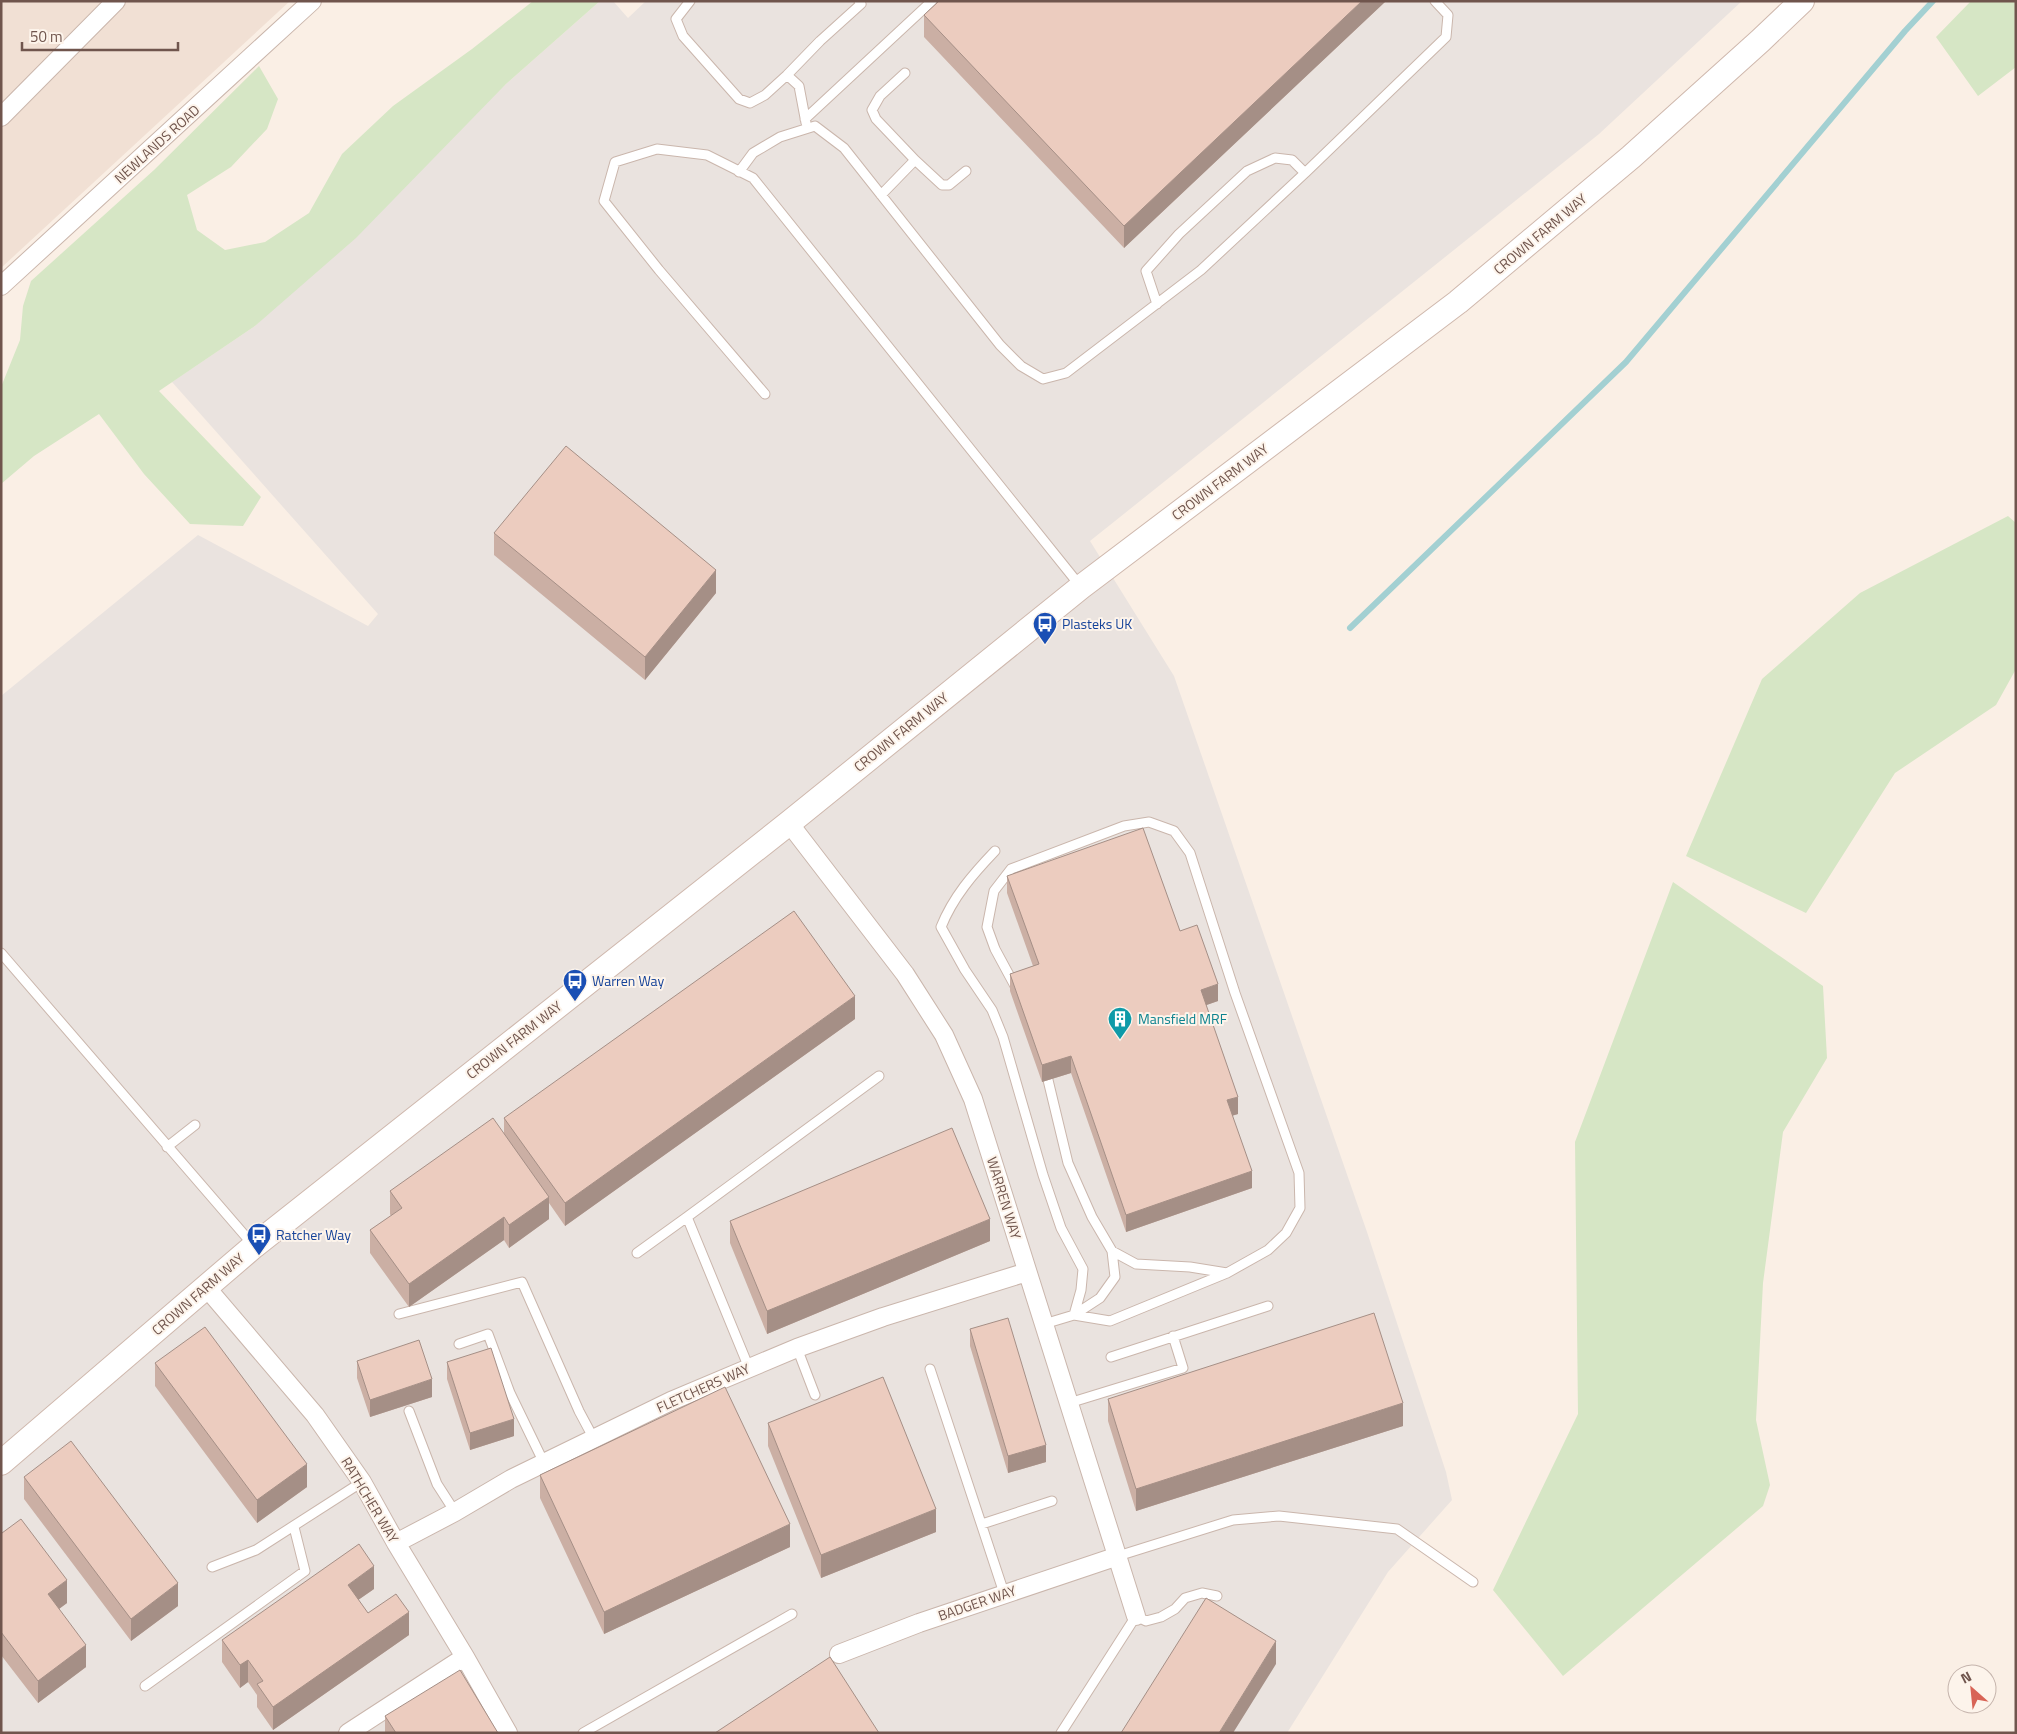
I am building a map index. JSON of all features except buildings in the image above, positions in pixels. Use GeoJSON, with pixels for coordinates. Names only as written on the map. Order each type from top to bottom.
{"type":"FeatureCollection","features":[{"type":"Feature","properties":{"kind":"street"},"geometry":{"type":"LineString","coordinates":[[1,117],[116,1]]}},
{"type":"Feature","properties":{"kind":"street","name":"NEWLANDS ROAD"},"geometry":{"type":"LineString","coordinates":[[1,286],[312,1]]}},
{"type":"Feature","properties":{"kind":"street","name":"CROWN FARM WAY"},"geometry":{"type":"LineString","coordinates":[[1,1463],[254,1246],[788,823],[1081,587],[1458,302],[1631,157],[1802,1]]}},
{"type":"Feature","properties":{"kind":"street","name":"WARREN WAY"},"geometry":{"type":"LineString","coordinates":[[788,823],[905,974],[944,1035],[973,1099],[1136,1616]]}},
{"type":"Feature","properties":{"kind":"street","name":"FLETCHERS WAY"},"geometry":{"type":"LineString","coordinates":[[396,1543],[455,1512],[511,1479],[671,1401],[797,1348],[883,1317],[1028,1272]]}},
{"type":"Feature","properties":{"kind":"street","name":"RATHCHER WAY"},"geometry":{"type":"LineString","coordinates":[[206,1286],[315,1414],[362,1482],[396,1543],[466,1657],[508,1733]]}},
{"type":"Feature","properties":{"kind":"street","name":"BADGER WAY"},"geometry":{"type":"LineString","coordinates":[[838,1654],[1004,1593],[1118,1556]]}},
{"type":"Feature","properties":{"kind":"street"},"geometry":{"type":"LineString","coordinates":[[348,1733],[466,1657]]}},
{"type":"Feature","properties":{"kind":"lane"},"geometry":{"type":"LineString","coordinates":[[690,1],[676,19],[683,36],[739,99],[750,103],[765,96],[788,75],[820,41],[861,4],[859,1]]}},
{"type":"Feature","properties":{"kind":"lane"},"geometry":{"type":"LineString","coordinates":[[805,119],[932,1]]}},
{"type":"Feature","properties":{"kind":"lane"},"geometry":{"type":"LineString","coordinates":[[739,172],[753,153],[780,137],[815,126],[844,148],[1000,345],[1021,366],[1043,379],[1066,373],[1201,270],[1305,173],[1446,37],[1448,15],[1435,1]]}},
{"type":"Feature","properties":{"kind":"lane"},"geometry":{"type":"LineString","coordinates":[[905,73],[880,96],[872,110],[876,119],[942,185],[949,185],[966,171]]}},
{"type":"Feature","properties":{"kind":"lane"},"geometry":{"type":"LineString","coordinates":[[788,75],[799,86],[807,128]]}},
{"type":"Feature","properties":{"kind":"lane"},"geometry":{"type":"LineString","coordinates":[[765,394],[659,270],[604,201],[615,162],[657,148],[707,155],[752,178],[1081,587]]}},
{"type":"Feature","properties":{"kind":"lane"},"geometry":{"type":"LineString","coordinates":[[1157,304],[1146,271],[1179,234],[1247,171],[1275,158],[1292,160],[1305,173]]}},
{"type":"Feature","properties":{"kind":"lane"},"geometry":{"type":"LineString","coordinates":[[881,195],[916,160]]}},
{"type":"Feature","properties":{"kind":"lane"},"geometry":{"type":"LineString","coordinates":[[1016,989],[995,949],[987,927],[994,891],[1011,869],[1124,826],[1149,822],[1174,831],[1190,853],[1235,993],[1299,1173],[1300,1208],[1286,1233],[1268,1250],[1227,1273],[1110,1321],[1074,1315]]}},
{"type":"Feature","properties":{"kind":"lane"},"geometry":{"type":"LineString","coordinates":[[995,851],[970,877],[948,910],[940,927],[965,970],[992,1010],[1004,1038],[1043,1175],[1061,1228],[1083,1269],[1081,1290],[1074,1315]]}},
{"type":"Feature","properties":{"kind":"lane"},"geometry":{"type":"LineString","coordinates":[[1,953],[254,1246]]}},
{"type":"Feature","properties":{"kind":"lane"},"geometry":{"type":"LineString","coordinates":[[637,1253],[879,1076]]}},
{"type":"Feature","properties":{"kind":"lane"},"geometry":{"type":"LineString","coordinates":[[1044,1324],[1074,1315],[1100,1298],[1115,1277],[1112,1251],[1092,1218],[1068,1164],[1048,1080]]}},
{"type":"Feature","properties":{"kind":"lane"},"geometry":{"type":"LineString","coordinates":[[167,1147],[195,1125]]}},
{"type":"Feature","properties":{"kind":"lane"},"geometry":{"type":"LineString","coordinates":[[687,1217],[749,1368]]}},
{"type":"Feature","properties":{"kind":"lane"},"geometry":{"type":"LineString","coordinates":[[1112,1251],[1136,1264],[1190,1267],[1227,1273]]}},
{"type":"Feature","properties":{"kind":"lane"},"geometry":{"type":"LineString","coordinates":[[399,1314],[522,1282],[579,1411],[594,1439]]}},
{"type":"Feature","properties":{"kind":"lane"},"geometry":{"type":"LineString","coordinates":[[1111,1357],[1268,1306]]}},
{"type":"Feature","properties":{"kind":"lane"},"geometry":{"type":"LineString","coordinates":[[459,1344],[488,1334],[510,1393],[544,1463]]}},
{"type":"Feature","properties":{"kind":"lane"},"geometry":{"type":"LineString","coordinates":[[1069,1403],[1183,1368],[1173,1336]]}},
{"type":"Feature","properties":{"kind":"lane"},"geometry":{"type":"LineString","coordinates":[[797,1348],[815,1395]]}},
{"type":"Feature","properties":{"kind":"lane"},"geometry":{"type":"LineString","coordinates":[[930,1370],[1004,1593]]}},
{"type":"Feature","properties":{"kind":"lane"},"geometry":{"type":"LineString","coordinates":[[409,1411],[437,1484],[455,1512]]}},
{"type":"Feature","properties":{"kind":"lane"},"geometry":{"type":"LineString","coordinates":[[212,1567],[256,1550],[362,1482]]}},
{"type":"Feature","properties":{"kind":"lane"},"geometry":{"type":"LineString","coordinates":[[982,1524],[1052,1501]]}},
{"type":"Feature","properties":{"kind":"lane"},"geometry":{"type":"LineString","coordinates":[[1118,1556],[1233,1520],[1279,1516],[1397,1529],[1473,1582]]}},
{"type":"Feature","properties":{"kind":"lane"},"geometry":{"type":"LineString","coordinates":[[145,1686],[305,1571],[294,1527]]}},
{"type":"Feature","properties":{"kind":"lane"},"geometry":{"type":"LineString","coordinates":[[1061,1733],[1136,1616],[1146,1622],[1161,1617],[1175,1609],[1184,1598],[1202,1592],[1217,1596]]}},
{"type":"Feature","properties":{"kind":"lane"},"geometry":{"type":"LineString","coordinates":[[583,1733],[792,1614]]}},
{"type":"Feature","properties":{"kind":"shaded area"},"geometry":{"type":"Polygon","coordinates":[[[1,1],[290,1],[1,268],[1,1]]]}},
{"type":"Feature","properties":{"kind":"shaded area"},"geometry":{"type":"Polygon","coordinates":[[[600,1],[613,1],[628,18],[646,1],[1742,1],[1599,134],[1090,541],[1174,676],[1367,1232],[1446,1472],[1452,1500],[1388,1572],[1287,1733],[1,1733],[1,696],[198,535],[368,626],[378,614],[172,382],[255,326],[506,84],[600,1]]]}},
{"type":"Feature","properties":{"kind":"green space"},"geometry":{"type":"Polygon","coordinates":[[[533,1],[600,1],[506,84],[356,238],[255,326],[159,391],[261,497],[243,526],[190,524],[144,474],[99,414],[34,456],[1,484],[1,387],[20,340],[23,306],[31,281],[154,170],[259,66],[278,99],[267,129],[231,167],[187,195],[197,230],[225,250],[265,242],[309,213],[342,154],[393,106],[472,49],[533,1]]]}},
{"type":"Feature","properties":{"kind":"green space"},"geometry":{"type":"Polygon","coordinates":[[[1971,1],[2016,1],[2016,67],[1978,96],[1936,37],[1971,1]]]}},
{"type":"Feature","properties":{"kind":"green space"},"geometry":{"type":"Polygon","coordinates":[[[2008,516],[2016,523],[2016,669],[1996,705],[1895,773],[1806,913],[1686,856],[1762,679],[1860,593],[2008,516]]]}},
{"type":"Feature","properties":{"kind":"green space"},"geometry":{"type":"Polygon","coordinates":[[[1673,882],[1823,986],[1827,1058],[1783,1132],[1763,1283],[1756,1420],[1770,1485],[1763,1506],[1563,1676],[1493,1590],[1578,1414],[1575,1142],[1673,882]]]}},
{"type":"Feature","properties":{"kind":"waterway"},"geometry":{"type":"LineString","coordinates":[[1350,628],[1626,362],[1905,31],[1933,1]]}},
{"type":"Feature","properties":{"kind":"place","name":"Plasteks UK"},"geometry":{"type":"Point","coordinates":[1045,645]}},
{"type":"Feature","properties":{"kind":"place","name":"Warren Way"},"geometry":{"type":"Point","coordinates":[575,1002]}},
{"type":"Feature","properties":{"kind":"place","name":"Mansfield MRF"},"geometry":{"type":"Point","coordinates":[1120,1040]}},
{"type":"Feature","properties":{"kind":"place","name":"Ratcher Way"},"geometry":{"type":"Point","coordinates":[259,1256]}}]}
